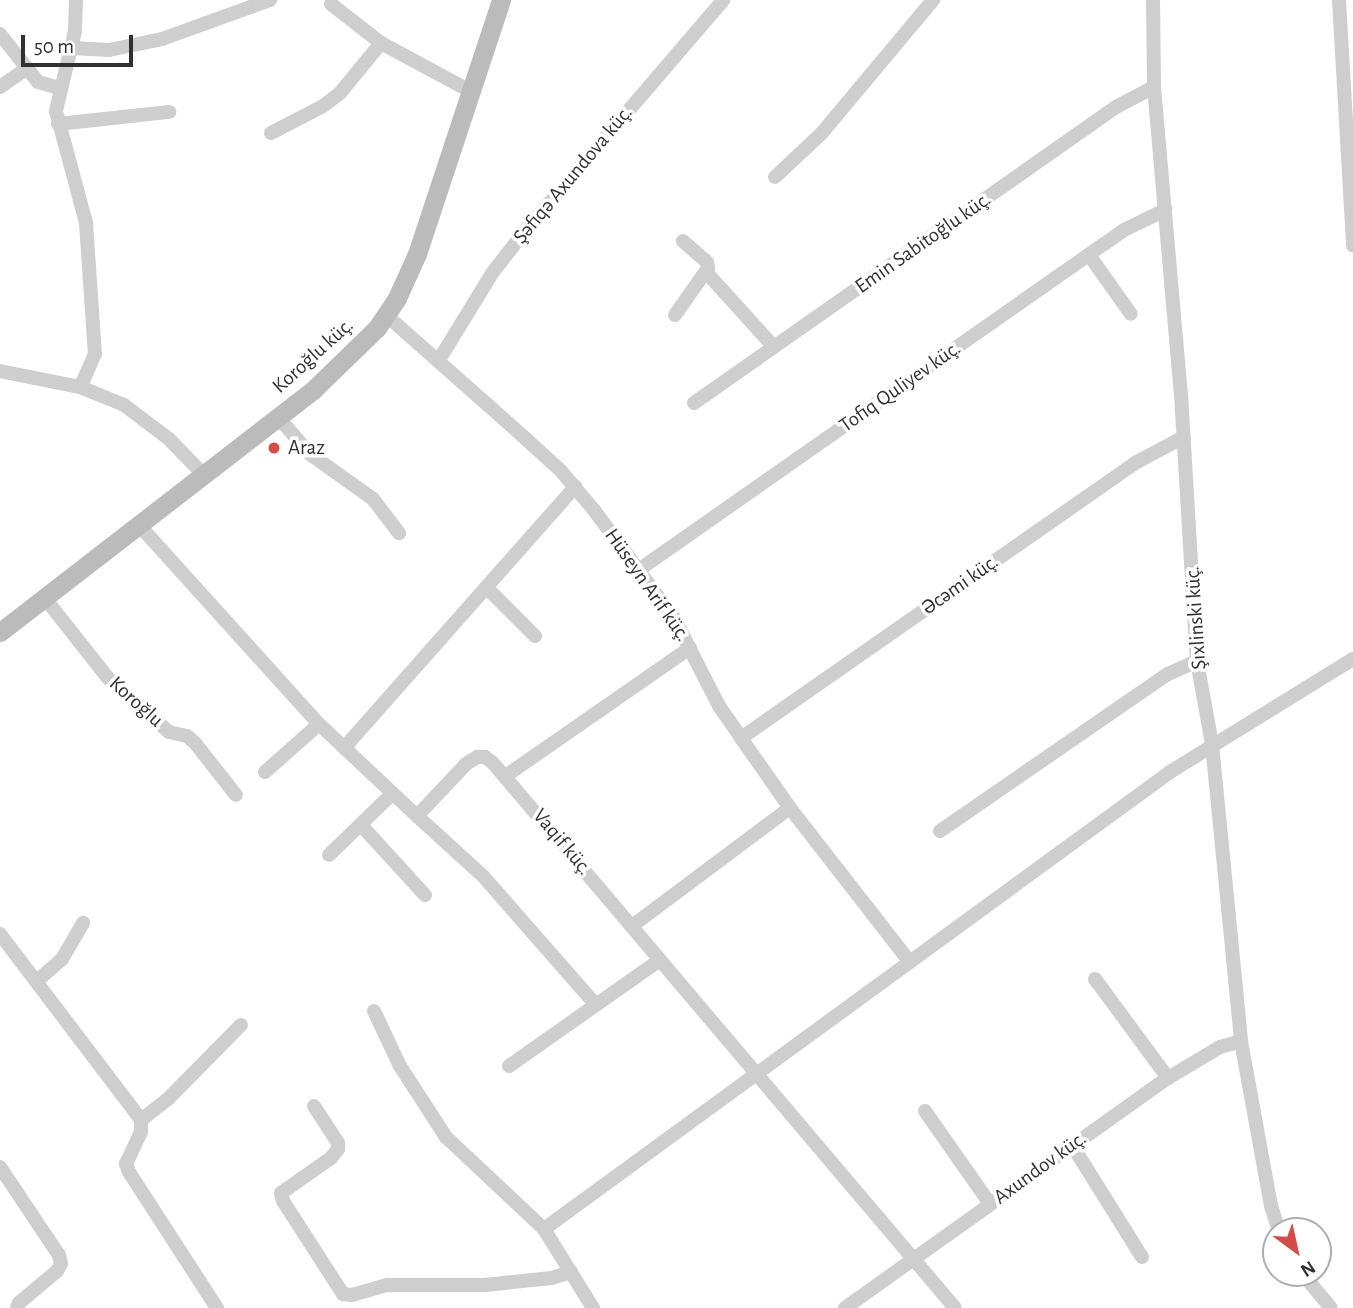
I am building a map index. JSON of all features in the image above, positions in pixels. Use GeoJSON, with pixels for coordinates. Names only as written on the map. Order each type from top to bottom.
{"type":"FeatureCollection","features":[{"type":"Feature","properties":{"kind":"street"},"geometry":{"type":"LineString","coordinates":[[76,0],[72,48],[59,88],[58,124],[81,195],[86,223],[95,354],[79,387]]}},
{"type":"Feature","properties":{"kind":"street"},"geometry":{"type":"LineString","coordinates":[[72,48],[109,50],[162,39],[270,0]]}},
{"type":"Feature","properties":{"kind":"street","name":"Koroğlu küç."},"geometry":{"type":"LineString","coordinates":[[0,632],[279,418],[349,358],[386,315],[417,254],[501,0]]}},
{"type":"Feature","properties":{"kind":"street","name":"Şəfiqə Axundova küç."},"geometry":{"type":"LineString","coordinates":[[439,360],[493,272],[521,236],[723,0]]}},
{"type":"Feature","properties":{"kind":"street"},"geometry":{"type":"LineString","coordinates":[[775,177],[821,134],[933,0]]}},
{"type":"Feature","properties":{"kind":"street","name":"Şıxlinski küç."},"geometry":{"type":"LineString","coordinates":[[1153,0],[1154,87],[1184,437],[1197,661],[1212,744],[1241,1041],[1275,1217]]}},
{"type":"Feature","properties":{"kind":"street"},"geometry":{"type":"LineString","coordinates":[[1339,0],[1353,246]]}},
{"type":"Feature","properties":{"kind":"street"},"geometry":{"type":"LineString","coordinates":[[331,4],[350,16],[381,43],[470,91]]}},
{"type":"Feature","properties":{"kind":"street"},"geometry":{"type":"LineString","coordinates":[[0,34],[38,82],[59,88]]}},
{"type":"Feature","properties":{"kind":"street"},"geometry":{"type":"LineString","coordinates":[[271,133],[340,93],[381,43]]}},
{"type":"Feature","properties":{"kind":"street"},"geometry":{"type":"LineString","coordinates":[[0,87],[26,69]]}},
{"type":"Feature","properties":{"kind":"street","name":"Emin Sabitoğlu küç."},"geometry":{"type":"LineString","coordinates":[[694,403],[1116,107],[1154,87]]}},
{"type":"Feature","properties":{"kind":"street"},"geometry":{"type":"LineString","coordinates":[[58,124],[169,112]]}},
{"type":"Feature","properties":{"kind":"street","name":"Tofiq Quliyev küç."},"geometry":{"type":"LineString","coordinates":[[639,569],[1124,230],[1165,210]]}},
{"type":"Feature","properties":{"kind":"street"},"geometry":{"type":"LineString","coordinates":[[675,315],[706,272],[707,261],[683,241]]}},
{"type":"Feature","properties":{"kind":"street"},"geometry":{"type":"LineString","coordinates":[[1089,255],[1131,314]]}},
{"type":"Feature","properties":{"kind":"street"},"geometry":{"type":"LineString","coordinates":[[706,272],[774,347]]}},
{"type":"Feature","properties":{"kind":"street","name":"Hüseyn Arif küç."},"geometry":{"type":"LineString","coordinates":[[386,315],[439,360],[575,487],[674,618],[719,706],[790,808],[910,962]]}},
{"type":"Feature","properties":{"kind":"street"},"geometry":{"type":"LineString","coordinates":[[0,371],[79,387],[124,405],[147,420],[205,476]]}},
{"type":"Feature","properties":{"kind":"street"},"geometry":{"type":"LineString","coordinates":[[279,418],[310,454],[373,499],[399,533]]}},
{"type":"Feature","properties":{"kind":"street","name":"Əcəmi küç."},"geometry":{"type":"LineString","coordinates":[[741,738],[1135,463],[1184,437]]}},
{"type":"Feature","properties":{"kind":"street"},"geometry":{"type":"LineString","coordinates":[[344,748],[575,487]]}},
{"type":"Feature","properties":{"kind":"street"},"geometry":{"type":"LineString","coordinates":[[139,525],[319,724],[484,876],[596,1005]]}},
{"type":"Feature","properties":{"kind":"street"},"geometry":{"type":"LineString","coordinates":[[486,588],[535,636]]}},
{"type":"Feature","properties":{"kind":"street","name":"Koroğlu"},"geometry":{"type":"LineString","coordinates":[[44,597],[108,678],[169,732],[187,736],[195,743],[236,795]]}},
{"type":"Feature","properties":{"kind":"street"},"geometry":{"type":"LineString","coordinates":[[506,775],[690,648]]}},
{"type":"Feature","properties":{"kind":"street"},"geometry":{"type":"LineString","coordinates":[[544,1229],[755,1073],[1212,744],[1353,659]]}},
{"type":"Feature","properties":{"kind":"street"},"geometry":{"type":"LineString","coordinates":[[940,831],[1168,674],[1197,661]]}},
{"type":"Feature","properties":{"kind":"street"},"geometry":{"type":"LineString","coordinates":[[265,772],[319,724]]}},
{"type":"Feature","properties":{"kind":"street","name":"Vaqif küç."},"geometry":{"type":"LineString","coordinates":[[417,816],[477,757],[485,757],[506,775],[955,1308]]}},
{"type":"Feature","properties":{"kind":"street"},"geometry":{"type":"LineString","coordinates":[[329,855],[392,794]]}},
{"type":"Feature","properties":{"kind":"street"},"geometry":{"type":"LineString","coordinates":[[632,926],[790,808]]}},
{"type":"Feature","properties":{"kind":"street"},"geometry":{"type":"LineString","coordinates":[[361,825],[425,895]]}},
{"type":"Feature","properties":{"kind":"street"},"geometry":{"type":"LineString","coordinates":[[38,980],[62,959],[83,923]]}},
{"type":"Feature","properties":{"kind":"street"},"geometry":{"type":"LineString","coordinates":[[0,934],[38,980],[141,1120],[141,1132],[128,1156],[129,1172],[217,1308]]}},
{"type":"Feature","properties":{"kind":"street"},"geometry":{"type":"LineString","coordinates":[[509,1066],[660,960]]}},
{"type":"Feature","properties":{"kind":"street"},"geometry":{"type":"LineString","coordinates":[[1095,979],[1168,1078]]}},
{"type":"Feature","properties":{"kind":"street"},"geometry":{"type":"LineString","coordinates":[[374,1012],[400,1066],[446,1137],[544,1229],[593,1308]]}},
{"type":"Feature","properties":{"kind":"street"},"geometry":{"type":"LineString","coordinates":[[141,1120],[168,1099],[241,1025]]}},
{"type":"Feature","properties":{"kind":"street","name":"Axundov küç."},"geometry":{"type":"LineString","coordinates":[[845,1308],[1168,1078],[1220,1047],[1241,1041]]}},
{"type":"Feature","properties":{"kind":"street"},"geometry":{"type":"LineString","coordinates":[[314,1106],[338,1143],[338,1149],[331,1158],[281,1193],[283,1201],[344,1293],[352,1295],[388,1285],[485,1285],[552,1278],[571,1272]]}},
{"type":"Feature","properties":{"kind":"street"},"geometry":{"type":"LineString","coordinates":[[925,1111],[990,1203]]}},
{"type":"Feature","properties":{"kind":"street"},"geometry":{"type":"LineString","coordinates":[[1072,1145],[1142,1257]]}},
{"type":"Feature","properties":{"kind":"street"},"geometry":{"type":"LineString","coordinates":[[0,1167],[59,1255],[61,1264],[57,1271],[19,1303],[17,1308]]}},
{"type":"Feature","properties":{"kind":"street"},"geometry":{"type":"LineString","coordinates":[[1314,1287],[1331,1308]]}},
{"type":"Feature","properties":{"kind":"place","name":"Araz"},"geometry":{"type":"Point","coordinates":[274,448]}}]}
